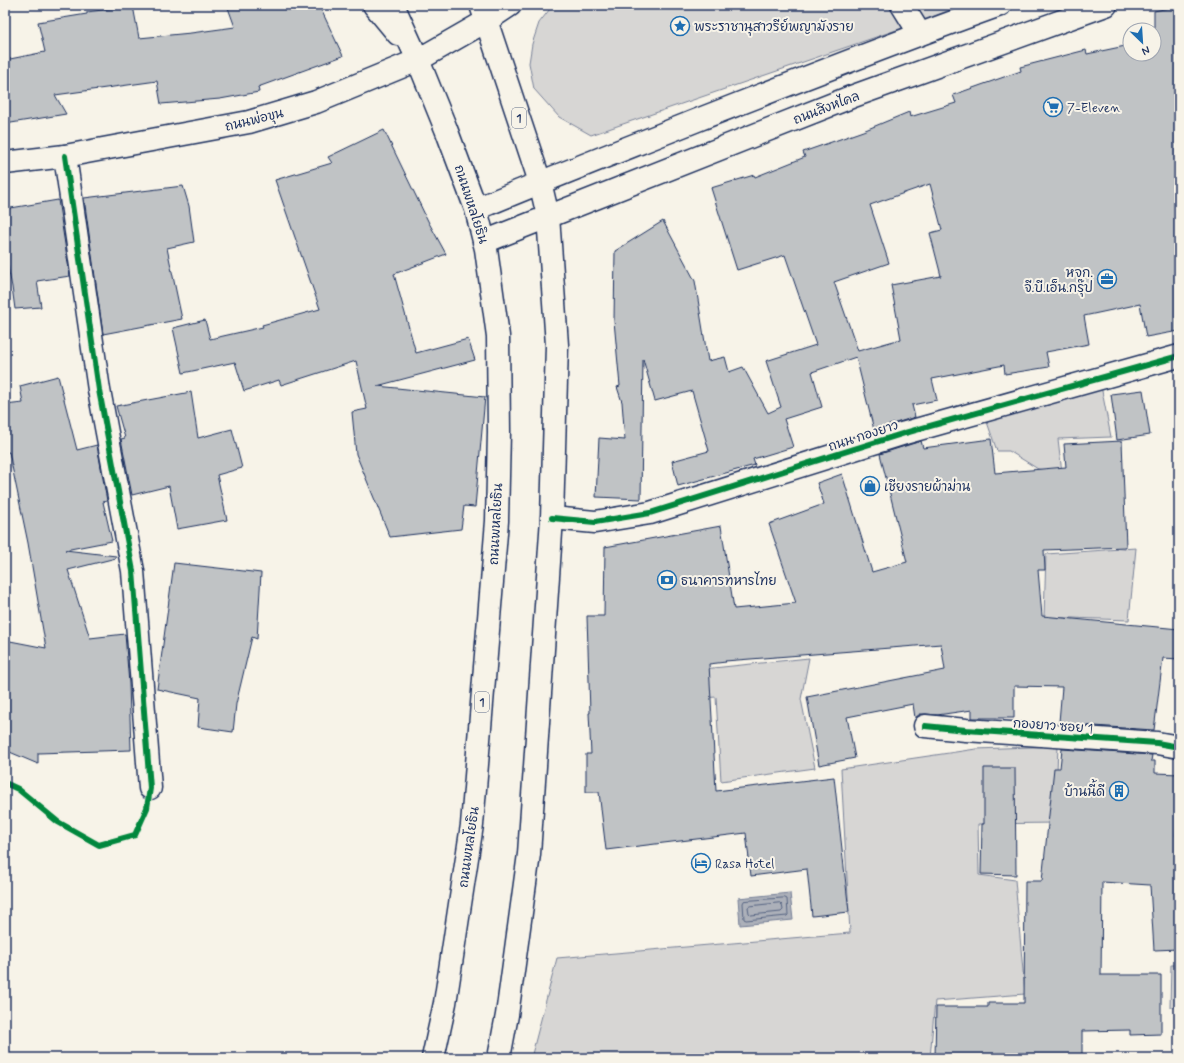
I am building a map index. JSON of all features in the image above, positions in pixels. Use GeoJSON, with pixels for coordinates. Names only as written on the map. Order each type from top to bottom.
{"type":"FeatureCollection","features":[{"type":"Feature","properties":{"kind":"main road","name":"1"},"geometry":{"type":"LineString","coordinates":[[374,5],[418,60]]}},
{"type":"Feature","properties":{"kind":"main road","name":"ถนนพหลโยธิน"},"geometry":{"type":"LineString","coordinates":[[393,5],[418,60],[446,129],[476,210],[484,242],[498,336],[499,432],[497,521],[472,825],[445,1003],[433,1058]]}},
{"type":"Feature","properties":{"kind":"main road","name":"ถนนพ่อขุน"},"geometry":{"type":"LineString","coordinates":[[5,163],[65,156],[249,122],[316,102],[418,60],[483,13],[510,5]]}},
{"type":"Feature","properties":{"kind":"main road"},"geometry":{"type":"LineString","coordinates":[[902,5],[920,34]]}},
{"type":"Feature","properties":{"kind":"main road"},"geometry":{"type":"LineString","coordinates":[[476,210],[540,182],[920,34],[1000,5]]}},
{"type":"Feature","properties":{"kind":"main road","name":"ถนนสิงหไคล"},"geometry":{"type":"LineString","coordinates":[[484,242],[851,97],[1106,5]]}},
{"type":"Feature","properties":{"kind":"main road","name":"1"},"geometry":{"type":"LineString","coordinates":[[483,13],[540,182],[548,216],[557,345],[552,518],[529,854],[507,1015],[499,1058]]}},
{"type":"Feature","properties":{"kind":"main road"},"geometry":{"type":"LineString","coordinates":[[65,156],[99,390],[134,571],[150,788]]}},
{"type":"Feature","properties":{"kind":"main road","name":"ถนน กองยาว"},"geometry":{"type":"LineString","coordinates":[[552,518],[595,522],[650,513],[905,433],[1179,356]]}},
{"type":"Feature","properties":{"kind":"main road","name":"กองยาว ซอย 1"},"geometry":{"type":"LineString","coordinates":[[925,726],[1157,743],[1179,747]]}},
{"type":"Feature","properties":{"kind":"shaded area"},"geometry":{"type":"Polygon","coordinates":[[[553,5],[894,5],[908,26],[591,135],[559,117],[534,89],[529,63],[532,44],[539,23],[553,5]]]}},
{"type":"Feature","properties":{"kind":"shaded area"},"geometry":{"type":"Polygon","coordinates":[[[909,5],[963,5],[918,22],[909,5]]]}},
{"type":"Feature","properties":{"kind":"shaded area"},"geometry":{"type":"Polygon","coordinates":[[[1101,386],[1111,437],[1058,439],[1062,473],[1038,469],[1009,451],[997,451],[987,422],[1101,386]]]}},
{"type":"Feature","properties":{"kind":"shaded area"},"geometry":{"type":"Polygon","coordinates":[[[1136,548],[1129,620],[1044,617],[1046,554],[1136,548]]]}},
{"type":"Feature","properties":{"kind":"shaded area"},"geometry":{"type":"Polygon","coordinates":[[[809,658],[801,699],[815,768],[721,781],[716,697],[676,700],[675,672],[809,658]]]}},
{"type":"Feature","properties":{"kind":"shaded area"},"geometry":{"type":"Polygon","coordinates":[[[1058,746],[1055,823],[978,824],[979,875],[1015,880],[1025,994],[935,1001],[930,1058],[531,1058],[557,958],[850,933],[841,769],[976,749],[1058,746]]]}},
{"type":"Feature","properties":{"kind":"shaded area"},"geometry":{"type":"Polygon","coordinates":[[[1171,965],[1179,965],[1179,1007],[1170,1007],[1171,965]]]}},
{"type":"Feature","properties":{"kind":"water"},"geometry":{"type":"Polygon","coordinates":[[[790,893],[793,920],[740,925],[738,898],[790,893]]]}},
{"type":"Feature","properties":{"kind":"building"},"geometry":{"type":"Polygon","coordinates":[[[227,5],[319,5],[343,56],[258,87],[259,92],[220,99],[161,104],[157,81],[55,95],[66,114],[5,124],[5,60],[45,52],[38,22],[87,14],[87,12],[133,6],[139,38],[235,27],[227,5]]]}},
{"type":"Feature","properties":{"kind":"building"},"geometry":{"type":"Polygon","coordinates":[[[1179,6],[1179,331],[1146,337],[1140,304],[1084,316],[1089,344],[1046,352],[1049,367],[1005,374],[1004,365],[932,379],[937,400],[912,405],[915,417],[874,430],[856,357],[812,372],[822,407],[784,419],[793,447],[753,459],[755,465],[678,486],[672,461],[709,451],[692,391],[655,401],[643,359],[641,499],[596,497],[599,438],[625,440],[622,402],[617,387],[620,386],[614,321],[615,251],[663,221],[695,281],[708,361],[725,357],[729,372],[743,367],[768,413],[781,407],[766,361],[816,345],[785,255],[737,270],[711,188],[754,175],[755,177],[805,157],[803,152],[863,131],[909,112],[910,117],[956,103],[953,95],[1021,71],[1020,67],[1086,50],[1087,54],[1122,47],[1122,62],[1162,62],[1162,22],[1154,22],[1154,11],[1179,6]],[[930,184],[870,205],[889,263],[834,282],[858,351],[901,339],[891,285],[941,276],[930,233],[942,230],[930,184]]]}},
{"type":"Feature","properties":{"kind":"building"},"geometry":{"type":"Polygon","coordinates":[[[384,130],[429,223],[446,254],[394,274],[416,353],[468,339],[475,360],[377,386],[485,397],[475,507],[464,506],[461,529],[390,537],[356,454],[352,412],[367,409],[356,361],[281,385],[279,380],[244,391],[235,362],[183,373],[173,328],[205,320],[210,339],[263,327],[262,325],[320,309],[275,180],[332,163],[328,157],[384,130]]]}},
{"type":"Feature","properties":{"kind":"building"},"geometry":{"type":"Polygon","coordinates":[[[183,186],[189,206],[194,242],[167,248],[182,319],[103,334],[84,198],[183,186]]]}},
{"type":"Feature","properties":{"kind":"building"},"geometry":{"type":"Polygon","coordinates":[[[58,200],[70,276],[37,281],[41,307],[15,309],[5,252],[5,209],[58,200]]]}},
{"type":"Feature","properties":{"kind":"building"},"geometry":{"type":"Polygon","coordinates":[[[58,376],[77,450],[97,445],[107,501],[103,502],[112,541],[65,550],[116,556],[116,558],[68,570],[90,638],[125,634],[129,684],[131,750],[38,753],[38,764],[5,750],[5,640],[46,648],[28,543],[9,452],[5,453],[5,405],[23,403],[20,386],[58,376]]]}},
{"type":"Feature","properties":{"kind":"building"},"geometry":{"type":"Polygon","coordinates":[[[1143,390],[1150,435],[1117,440],[1111,394],[1143,390]]]}},
{"type":"Feature","properties":{"kind":"building"},"geometry":{"type":"Polygon","coordinates":[[[191,392],[198,438],[232,429],[242,468],[217,475],[227,520],[177,529],[169,486],[132,495],[121,439],[125,438],[116,406],[191,392]]]}},
{"type":"Feature","properties":{"kind":"building"},"geometry":{"type":"Polygon","coordinates":[[[991,439],[995,473],[1066,467],[1064,444],[1122,441],[1126,547],[1044,550],[1045,570],[1038,570],[1042,616],[1179,629],[1179,659],[1163,658],[1154,730],[1064,724],[1064,722],[1059,722],[1062,687],[1014,686],[1014,718],[972,718],[972,710],[937,715],[920,714],[915,718],[913,704],[847,717],[855,758],[819,765],[807,697],[945,670],[941,644],[725,661],[726,662],[709,664],[716,791],[834,777],[849,912],[812,916],[807,869],[751,876],[746,833],[606,850],[599,792],[586,792],[586,754],[591,754],[587,616],[604,616],[605,547],[721,526],[734,609],[796,603],[769,524],[824,504],[817,483],[842,474],[872,572],[907,562],[880,454],[921,441],[923,448],[991,439]]]}},
{"type":"Feature","properties":{"kind":"building"},"geometry":{"type":"Polygon","coordinates":[[[174,563],[261,573],[257,639],[252,637],[236,704],[233,732],[198,727],[200,698],[157,689],[174,563]]]}},
{"type":"Feature","properties":{"kind":"building"},"geometry":{"type":"Polygon","coordinates":[[[1062,749],[1152,755],[1151,761],[1155,761],[1155,773],[1179,774],[1176,836],[1179,836],[1179,949],[1154,950],[1150,885],[1102,882],[1101,975],[1161,975],[1161,1034],[1130,1035],[1130,1030],[1082,1031],[1082,1058],[935,1058],[936,1007],[988,1007],[988,1003],[1024,1003],[1025,881],[1042,881],[1054,768],[1060,768],[1062,749]]]}},
{"type":"Feature","properties":{"kind":"building"},"geometry":{"type":"Polygon","coordinates":[[[984,768],[1015,768],[1016,875],[981,874],[982,824],[984,824],[984,768]]]}},
{"type":"Feature","properties":{"kind":"cycle path"},"geometry":{"type":"LineString","coordinates":[[5,783],[18,789],[58,822],[99,845],[135,835],[147,808],[150,788],[133,571],[99,390],[65,156]]}},
{"type":"Feature","properties":{"kind":"cycle path"},"geometry":{"type":"LineString","coordinates":[[552,518],[595,522],[650,513],[905,433],[1179,356]]}},
{"type":"Feature","properties":{"kind":"cycle path"},"geometry":{"type":"LineString","coordinates":[[925,726],[1157,743],[1179,747]]}},
{"type":"Feature","properties":{"kind":"place","name":"พระราชานุสาวรีย์พญามังราย"},"geometry":{"type":"Point","coordinates":[680,26]}},
{"type":"Feature","properties":{"kind":"place","name":"7-Eleven"},"geometry":{"type":"Point","coordinates":[1053,107]}},
{"type":"Feature","properties":{"kind":"place","name":"หจก. จี.บี.เอ็น.กรุ๊ป"},"geometry":{"type":"Point","coordinates":[1107,279]}},
{"type":"Feature","properties":{"kind":"place","name":"เชียงรายผ้าม่าน"},"geometry":{"type":"Point","coordinates":[870,486]}},
{"type":"Feature","properties":{"kind":"place","name":"ธนาคารทหารไทย"},"geometry":{"type":"Point","coordinates":[667,580]}},
{"type":"Feature","properties":{"kind":"place","name":"บ้านนี้ดี"},"geometry":{"type":"Point","coordinates":[1119,791]}},
{"type":"Feature","properties":{"kind":"place","name":"Rasa Hotel"},"geometry":{"type":"Point","coordinates":[701,863]}}]}
